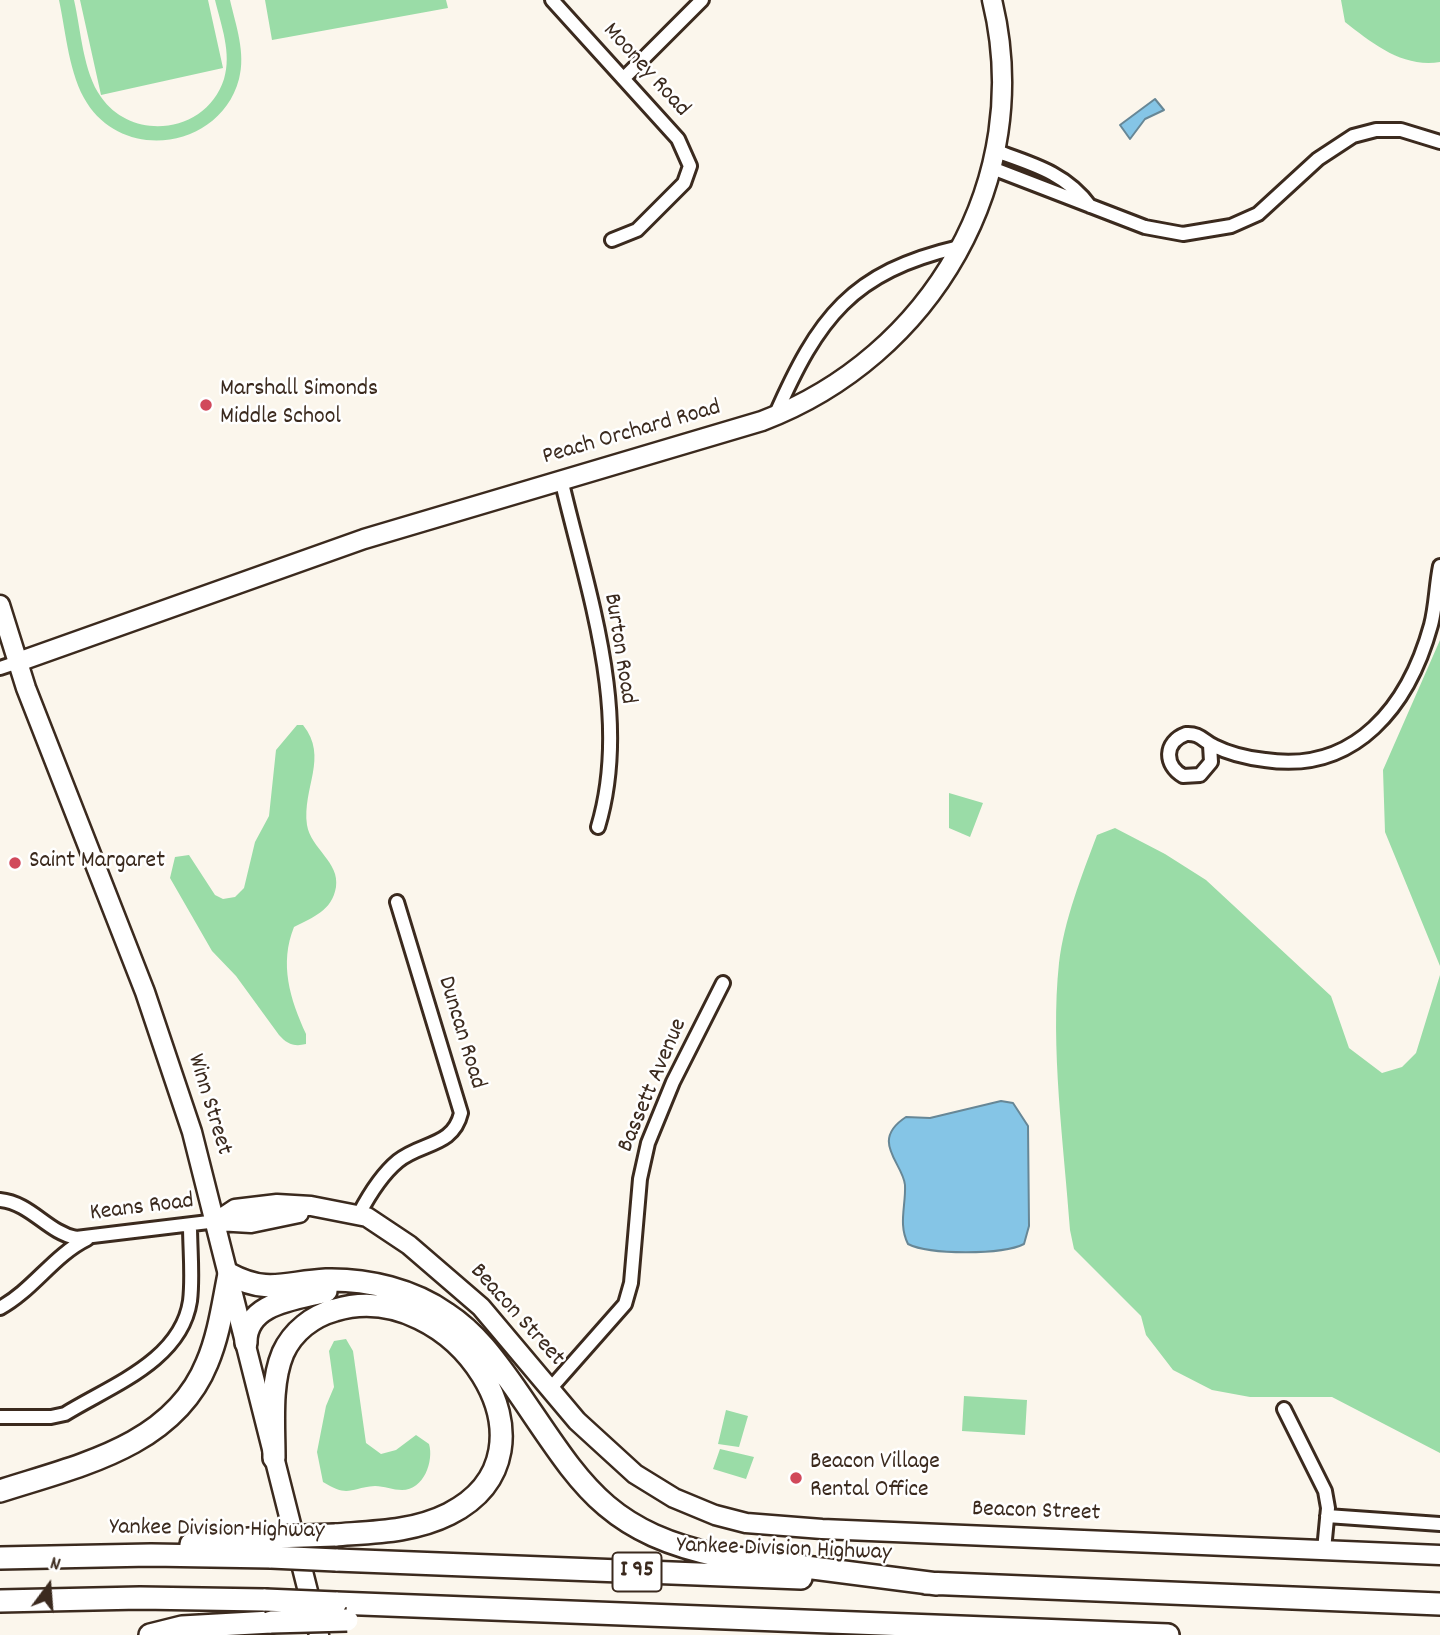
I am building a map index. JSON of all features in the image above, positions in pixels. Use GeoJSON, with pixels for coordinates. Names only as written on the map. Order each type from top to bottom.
{"type":"FeatureCollection","features":[{"type":"Feature","properties":{"kind":"highway"},"geometry":{"type":"LineString","coordinates":[[0,1491],[132,1444],[167,1420],[189,1397],[207,1364],[229,1274],[267,1288],[323,1280],[373,1284],[430,1303],[466,1328],[497,1363],[591,1493],[640,1531],[685,1548],[720,1556],[937,1584]]}},
{"type":"Feature","properties":{"kind":"highway"},"geometry":{"type":"LineString","coordinates":[[246,1343],[248,1323],[260,1311],[330,1290],[373,1284]]}},
{"type":"Feature","properties":{"kind":"highway"},"geometry":{"type":"LineString","coordinates":[[272,1547],[335,1535],[390,1531],[426,1523],[458,1509],[479,1490],[497,1457],[500,1430],[495,1396],[475,1362],[441,1331],[402,1312],[362,1305],[324,1313],[299,1331],[282,1355],[275,1396],[274,1458]]}},
{"type":"Feature","properties":{"kind":"highway","name":"Yankee Division Highway"},"geometry":{"type":"LineString","coordinates":[[0,1558],[272,1547],[336,1560],[1440,1604]]}},
{"type":"Feature","properties":{"kind":"highway","name":"I 95"},"geometry":{"type":"LineString","coordinates":[[0,1601],[127,1598],[265,1600],[341,1611],[514,1609],[1168,1635]]}},
{"type":"Feature","properties":{"kind":"highway"},"geometry":{"type":"LineString","coordinates":[[150,1635],[182,1627],[271,1622],[341,1611]]}},
{"type":"Feature","properties":{"kind":"street","name":"Mooney Road"},"geometry":{"type":"LineString","coordinates":[[552,0],[625,77],[678,139],[690,166],[688,177],[638,230],[612,240]]}},
{"type":"Feature","properties":{"kind":"street"},"geometry":{"type":"LineString","coordinates":[[625,77],[702,0]]}},
{"type":"Feature","properties":{"kind":"street","name":"Peach Orchard Road"},"geometry":{"type":"LineString","coordinates":[[18,662],[364,539],[775,416],[819,396],[863,366],[921,306],[959,247],[994,159],[1004,85],[1000,34],[992,0]]}},
{"type":"Feature","properties":{"kind":"street"},"geometry":{"type":"LineString","coordinates":[[994,159],[1090,206],[1170,233],[1218,229],[1258,214],[1318,159],[1353,136],[1376,130],[1401,130],[1440,142]]}},
{"type":"Feature","properties":{"kind":"street"},"geometry":{"type":"LineString","coordinates":[[775,416],[801,361],[845,300],[862,286],[904,263],[959,247]]}},
{"type":"Feature","properties":{"kind":"street","name":"Burton Road"},"geometry":{"type":"LineString","coordinates":[[561,479],[606,674],[610,767],[598,827]]}},
{"type":"Feature","properties":{"kind":"street"},"geometry":{"type":"LineString","coordinates":[[1210,745],[1250,758],[1296,763],[1329,757],[1359,742],[1388,712],[1421,653],[1432,622],[1440,566]]}},
{"type":"Feature","properties":{"kind":"street","name":"Winn Street"},"geometry":{"type":"LineString","coordinates":[[0,605],[18,662],[145,992],[192,1132],[319,1635]]}},
{"type":"Feature","properties":{"kind":"street"},"geometry":{"type":"LineString","coordinates":[[0,668],[18,662]]}},
{"type":"Feature","properties":{"kind":"street","name":"Duncan Road"},"geometry":{"type":"LineString","coordinates":[[359,1214],[377,1185],[395,1164],[408,1153],[444,1140],[456,1128],[461,1114],[397,902]]}},
{"type":"Feature","properties":{"kind":"street","name":"Bassett Avenue"},"geometry":{"type":"LineString","coordinates":[[550,1389],[627,1300],[632,1276],[639,1179],[648,1143],[673,1082],[723,983]]}},
{"type":"Feature","properties":{"kind":"street","name":"Keans Road"},"geometry":{"type":"LineString","coordinates":[[0,1200],[25,1206],[68,1236],[88,1239],[216,1221]]}},
{"type":"Feature","properties":{"kind":"street","name":"Beacon Street"},"geometry":{"type":"LineString","coordinates":[[216,1221],[235,1209],[262,1205],[359,1214],[409,1245],[463,1291],[501,1329],[594,1438],[635,1474],[687,1504],[736,1521],[835,1530],[1440,1555]]}},
{"type":"Feature","properties":{"kind":"street"},"geometry":{"type":"LineString","coordinates":[[0,1417],[51,1417],[65,1414],[151,1362],[168,1347],[184,1323],[190,1302],[190,1225]]}},
{"type":"Feature","properties":{"kind":"street"},"geometry":{"type":"LineString","coordinates":[[0,1308],[24,1292],[74,1247],[88,1239]]}},
{"type":"Feature","properties":{"kind":"street"},"geometry":{"type":"LineString","coordinates":[[1284,1409],[1321,1480],[1327,1499],[1324,1550]]}},
{"type":"Feature","properties":{"kind":"street"},"geometry":{"type":"LineString","coordinates":[[1327,1516],[1440,1524]]}},
{"type":"Feature","properties":{"kind":"green space"},"geometry":{"type":"Polygon","coordinates":[[[59,0],[74,0],[86,63],[101,97],[115,112],[131,121],[149,126],[186,121],[202,111],[215,97],[224,79],[227,59],[215,0],[230,0],[239,40],[241,69],[229,102],[213,120],[193,133],[170,139],[147,140],[124,134],[104,122],[87,103],[76,80],[59,0]]]}},
{"type":"Feature","properties":{"kind":"green space"},"geometry":{"type":"Polygon","coordinates":[[[80,0],[208,0],[223,68],[101,95],[80,0]]]}},
{"type":"Feature","properties":{"kind":"green space"},"geometry":{"type":"Polygon","coordinates":[[[265,0],[446,0],[448,8],[272,40],[265,0]]]}},
{"type":"Feature","properties":{"kind":"green space"},"geometry":{"type":"Polygon","coordinates":[[[1341,0],[1440,0],[1440,62],[1413,61],[1389,53],[1345,22],[1341,0]]]}},
{"type":"Feature","properties":{"kind":"green space"},"geometry":{"type":"Polygon","coordinates":[[[1440,640],[1440,966],[1385,832],[1383,770],[1440,640]]]}},
{"type":"Feature","properties":{"kind":"green space"},"geometry":{"type":"Polygon","coordinates":[[[297,725],[303,725],[314,749],[306,811],[307,825],[314,841],[334,870],[336,887],[326,908],[294,927],[290,941],[287,954],[288,981],[306,1034],[306,1044],[294,1045],[279,1035],[236,976],[212,951],[170,878],[175,857],[189,855],[215,895],[223,899],[235,897],[244,888],[255,842],[269,816],[276,750],[297,725]]]}},
{"type":"Feature","properties":{"kind":"green space"},"geometry":{"type":"Polygon","coordinates":[[[949,793],[983,803],[970,837],[949,828],[949,793]]]}},
{"type":"Feature","properties":{"kind":"green space"},"geometry":{"type":"Polygon","coordinates":[[[1115,828],[1165,854],[1206,880],[1331,996],[1349,1048],[1382,1073],[1402,1067],[1416,1053],[1440,975],[1440,1453],[1332,1397],[1250,1397],[1212,1390],[1173,1370],[1146,1335],[1141,1316],[1074,1249],[1070,1230],[1057,1062],[1059,963],[1069,914],[1097,835],[1115,828]]]}},
{"type":"Feature","properties":{"kind":"green space"},"geometry":{"type":"Polygon","coordinates":[[[346,1339],[353,1351],[366,1443],[381,1454],[396,1450],[416,1435],[429,1444],[430,1458],[426,1473],[422,1480],[410,1489],[375,1486],[344,1491],[323,1482],[317,1452],[326,1406],[334,1387],[329,1351],[334,1341],[346,1339]]]}},
{"type":"Feature","properties":{"kind":"green space"},"geometry":{"type":"Polygon","coordinates":[[[964,1396],[1027,1400],[1025,1435],[962,1431],[964,1396]]]}},
{"type":"Feature","properties":{"kind":"green space"},"geometry":{"type":"Polygon","coordinates":[[[726,1410],[748,1416],[739,1447],[718,1444],[726,1410]]]}},
{"type":"Feature","properties":{"kind":"green space"},"geometry":{"type":"Polygon","coordinates":[[[720,1449],[754,1457],[746,1479],[713,1469],[720,1449]]]}},
{"type":"Feature","properties":{"kind":"water"},"geometry":{"type":"Polygon","coordinates":[[[1155,99],[1164,110],[1145,119],[1130,139],[1120,125],[1155,99]]]}},
{"type":"Feature","properties":{"kind":"water"},"geometry":{"type":"Polygon","coordinates":[[[1001,1101],[1013,1103],[1028,1126],[1029,1226],[1024,1244],[983,1252],[949,1252],[908,1244],[903,1222],[905,1185],[889,1143],[895,1126],[906,1117],[930,1118],[1001,1101]]]}},
{"type":"Feature","properties":{"kind":"place","name":"Marshall Simonds Middle School"},"geometry":{"type":"Point","coordinates":[206,405]}},
{"type":"Feature","properties":{"kind":"place","name":"Saint Margaret"},"geometry":{"type":"Point","coordinates":[15,863]}},
{"type":"Feature","properties":{"kind":"place","name":"Beacon Village Rental Office"},"geometry":{"type":"Point","coordinates":[796,1478]}}]}
